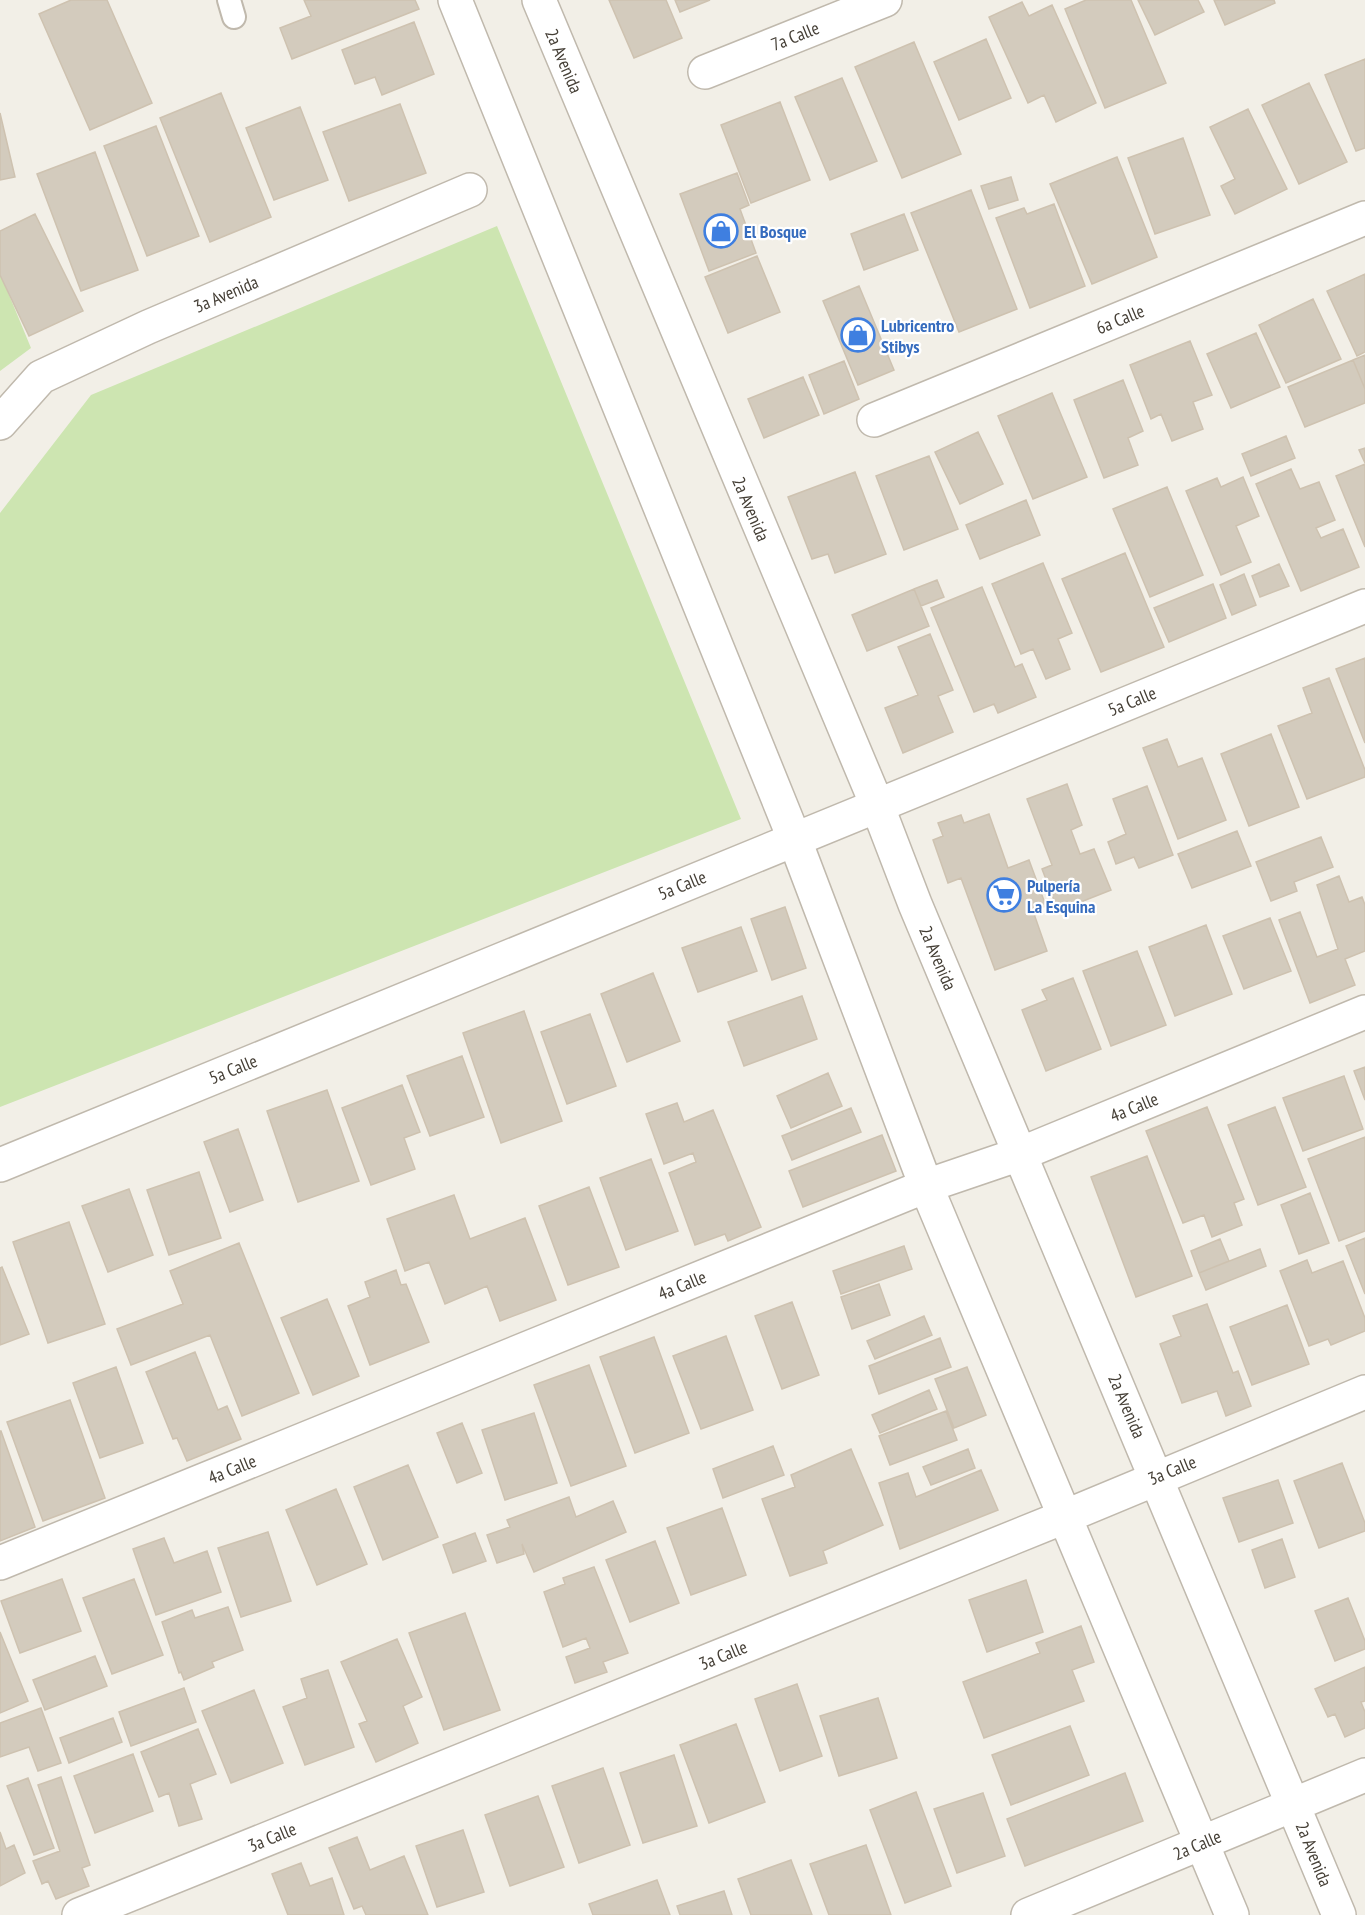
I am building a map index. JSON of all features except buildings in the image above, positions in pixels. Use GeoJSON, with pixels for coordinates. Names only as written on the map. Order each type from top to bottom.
{"type":"FeatureCollection","features":[{"type":"Feature","properties":{"kind":"street"},"geometry":{"type":"LineString","coordinates":[[455,0],[794,838],[926,1186],[1232,1915]]}},
{"type":"Feature","properties":{"kind":"street","name":"2a Avenida"},"geometry":{"type":"LineString","coordinates":[[539,0],[1339,1915]]}},
{"type":"Feature","properties":{"kind":"street","name":"7a Calle"},"geometry":{"type":"LineString","coordinates":[[705,72],[885,0]]}},
{"type":"Feature","properties":{"kind":"street","name":"3a Avenida"},"geometry":{"type":"LineString","coordinates":[[0,423],[41,377],[148,327],[471,190]]}},
{"type":"Feature","properties":{"kind":"street","name":"6a Calle"},"geometry":{"type":"LineString","coordinates":[[874,420],[1365,218]]}},
{"type":"Feature","properties":{"kind":"street","name":"5a Calle"},"geometry":{"type":"LineString","coordinates":[[0,1165],[1365,606]]}},
{"type":"Feature","properties":{"kind":"street","name":"4a Calle"},"geometry":{"type":"LineString","coordinates":[[0,1563],[926,1186],[1020,1154],[1365,1012]]}},
{"type":"Feature","properties":{"kind":"street","name":"3a Calle"},"geometry":{"type":"LineString","coordinates":[[80,1915],[1064,1517],[1365,1392]]}},
{"type":"Feature","properties":{"kind":"street","name":"2a Calle"},"geometry":{"type":"LineString","coordinates":[[1028,1915],[1365,1775]]}},
{"type":"Feature","properties":{"kind":"green space"},"geometry":{"type":"Polygon","coordinates":[[[497,226],[741,819],[0,1107],[0,513],[91,395],[497,226]]]}},
{"type":"Feature","properties":{"kind":"green space"},"geometry":{"type":"Polygon","coordinates":[[[0,273],[31,348],[0,371],[0,273]]]}},
{"type":"Feature","properties":{"kind":"place","name":"El Bosque"},"geometry":{"type":"Point","coordinates":[721,231]}},
{"type":"Feature","properties":{"kind":"place","name":"Lubricentro Stibys"},"geometry":{"type":"Point","coordinates":[858,335]}},
{"type":"Feature","properties":{"kind":"place","name":"Pulpería La Esquina"},"geometry":{"type":"Point","coordinates":[1004,895]}}]}
